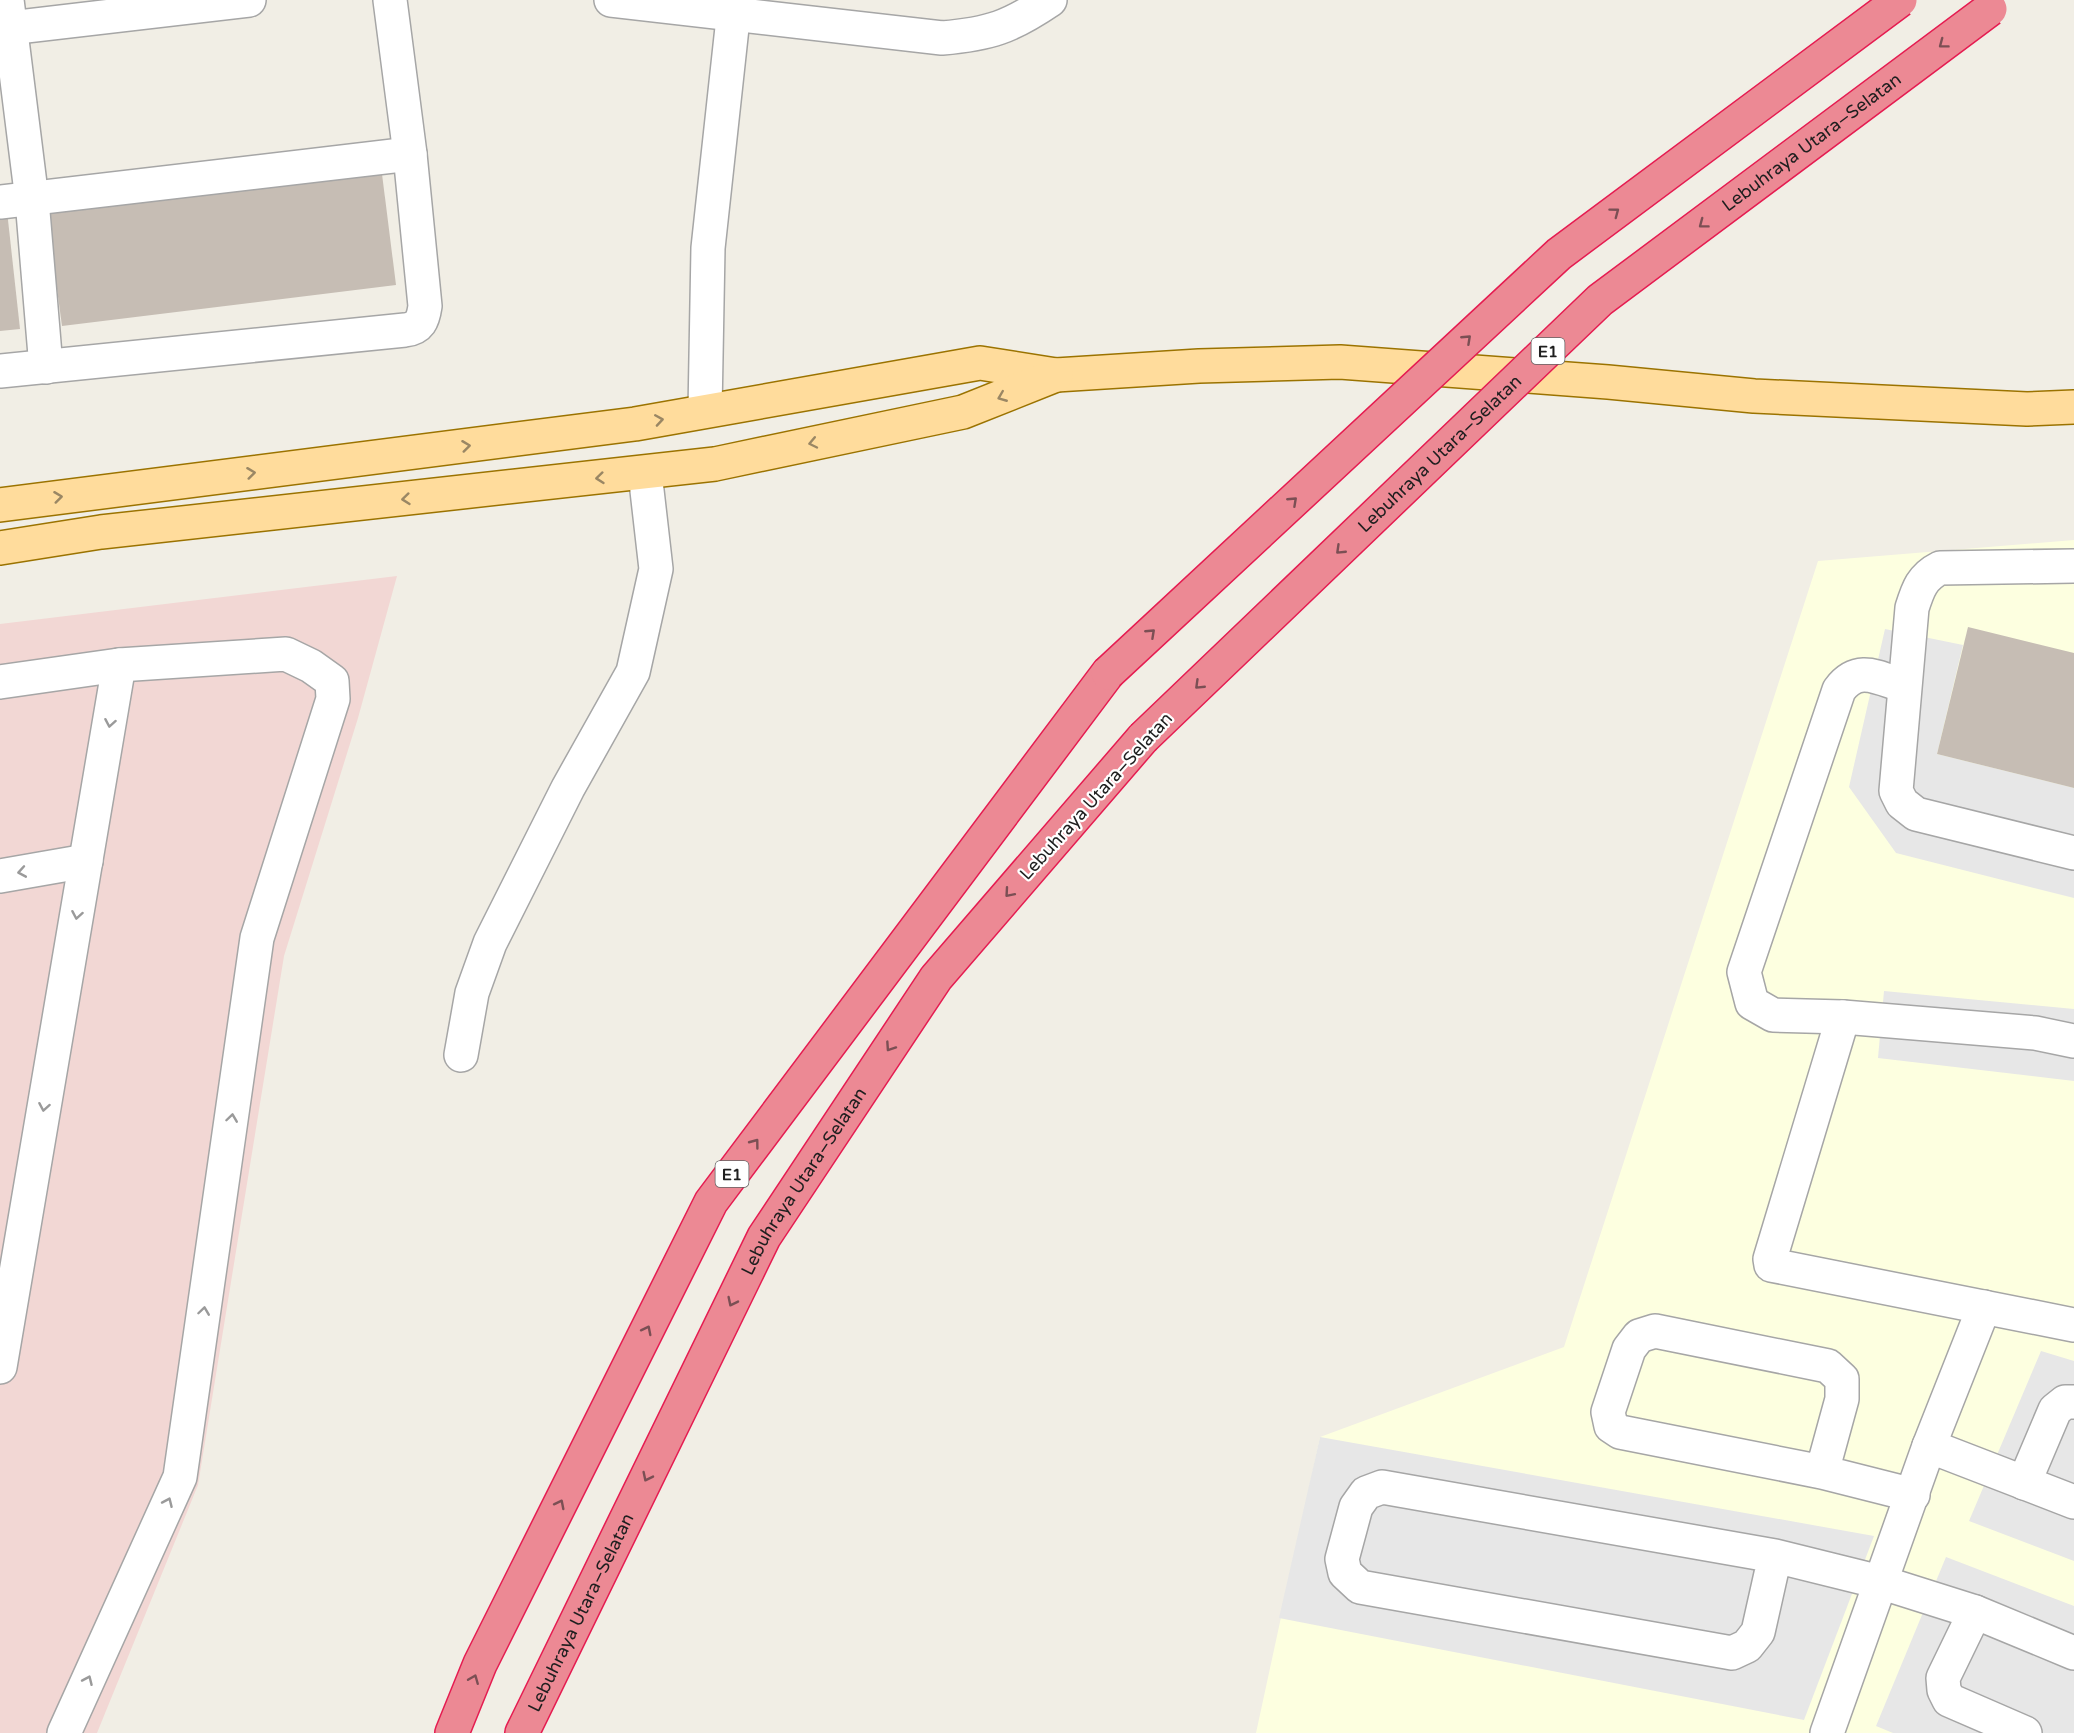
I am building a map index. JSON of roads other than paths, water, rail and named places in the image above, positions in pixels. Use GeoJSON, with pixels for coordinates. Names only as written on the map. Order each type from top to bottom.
{"type":"FeatureCollection","features":[{"type":"Feature","properties":{"kind":"highway","name":"E1"},"geometry":{"type":"LineString","coordinates":[[452,1733],[480,1664],[711,1202],[1108,673],[1559,254],[1900,0]]}},
{"type":"Feature","properties":{"kind":"highway","name":"Lebuhraya Utara–Selatan"},"geometry":{"type":"LineString","coordinates":[[522,1733],[764,1237],[936,978],[1143,738],[1600,300],[1999,4]]}},
{"type":"Feature","properties":{"kind":"main road"},"geometry":{"type":"LineString","coordinates":[[0,505],[600,429],[980,363],[1056,375],[1198,366],[1340,362],[1608,382],[1754,396],[2027,409],[2074,407]]}},
{"type":"Feature","properties":{"kind":"main road"},"geometry":{"type":"LineString","coordinates":[[0,548],[101,532],[715,464],[963,412],[1056,375]]}},
{"type":"Feature","properties":{"kind":"street"},"geometry":{"type":"LineString","coordinates":[[46,367],[16,201],[5,19],[249,0]]}},
{"type":"Feature","properties":{"kind":"street"},"geometry":{"type":"LineString","coordinates":[[0,371],[414,329],[421,323],[424,306],[410,154],[390,0]]}},
{"type":"Feature","properties":{"kind":"street"},"geometry":{"type":"LineString","coordinates":[[611,0],[734,7],[942,38],[980,35],[1017,22],[1050,0]]}},
{"type":"Feature","properties":{"kind":"street"},"geometry":{"type":"LineString","coordinates":[[705,411],[708,248],[734,7]]}},
{"type":"Feature","properties":{"kind":"street"},"geometry":{"type":"LineString","coordinates":[[16,201],[410,154]]}},
{"type":"Feature","properties":{"kind":"street"},"geometry":{"type":"LineString","coordinates":[[461,1055],[472,993],[490,943],[568,788],[633,672],[656,569],[645,473]]}},
{"type":"Feature","properties":{"kind":"street"},"geometry":{"type":"LineString","coordinates":[[2074,566],[1940,568],[1927,574],[1918,589],[1912,608],[1896,791],[1902,803],[1916,814],[2074,853]]}},
{"type":"Feature","properties":{"kind":"street"},"geometry":{"type":"LineString","coordinates":[[0,682],[119,665],[286,654],[311,666],[332,681],[333,699],[257,938],[180,1477],[64,1733]]}},
{"type":"Feature","properties":{"kind":"street"},"geometry":{"type":"LineString","coordinates":[[0,662],[16,665],[41,676]]}},
{"type":"Feature","properties":{"kind":"street"},"geometry":{"type":"LineString","coordinates":[[0,1367],[119,665]]}},
{"type":"Feature","properties":{"kind":"street"},"geometry":{"type":"LineString","coordinates":[[1904,686],[1860,673],[1847,679],[1839,690],[1744,972],[1752,1003],[1773,1015],[1843,1017],[2035,1033],[2074,1041]]}},
{"type":"Feature","properties":{"kind":"street"},"geometry":{"type":"LineString","coordinates":[[0,876],[86,861]]}},
{"type":"Feature","properties":{"kind":"street"},"geometry":{"type":"LineString","coordinates":[[1843,1017],[1770,1259],[1771,1265],[2074,1325]]}},
{"type":"Feature","properties":{"kind":"street"},"geometry":{"type":"LineString","coordinates":[[1827,1733],[1929,1446],[1984,1307]]}},
{"type":"Feature","properties":{"kind":"street"},"geometry":{"type":"LineString","coordinates":[[1822,1472],[1842,1399],[1842,1379],[1828,1366],[1655,1331],[1639,1336],[1629,1349],[1608,1412],[1611,1426],[1620,1432],[1822,1472],[1912,1495]]}},
{"type":"Feature","properties":{"kind":"street"},"geometry":{"type":"LineString","coordinates":[[2024,1483],[2055,1410],[2065,1402],[2074,1402]]}},
{"type":"Feature","properties":{"kind":"street"},"geometry":{"type":"LineString","coordinates":[[1929,1446],[2074,1502]]}},
{"type":"Feature","properties":{"kind":"street"},"geometry":{"type":"LineString","coordinates":[[1775,1556],[1758,1632],[1747,1646],[1731,1653],[1360,1587],[1345,1574],[1342,1559],[1356,1507],[1366,1493],[1382,1487],[1775,1556],[1881,1582],[1975,1612],[2074,1653]]}},
{"type":"Feature","properties":{"kind":"street"},"geometry":{"type":"LineString","coordinates":[[1975,1612],[1943,1678],[1944,1690],[1949,1700],[2025,1733]]}}]}
